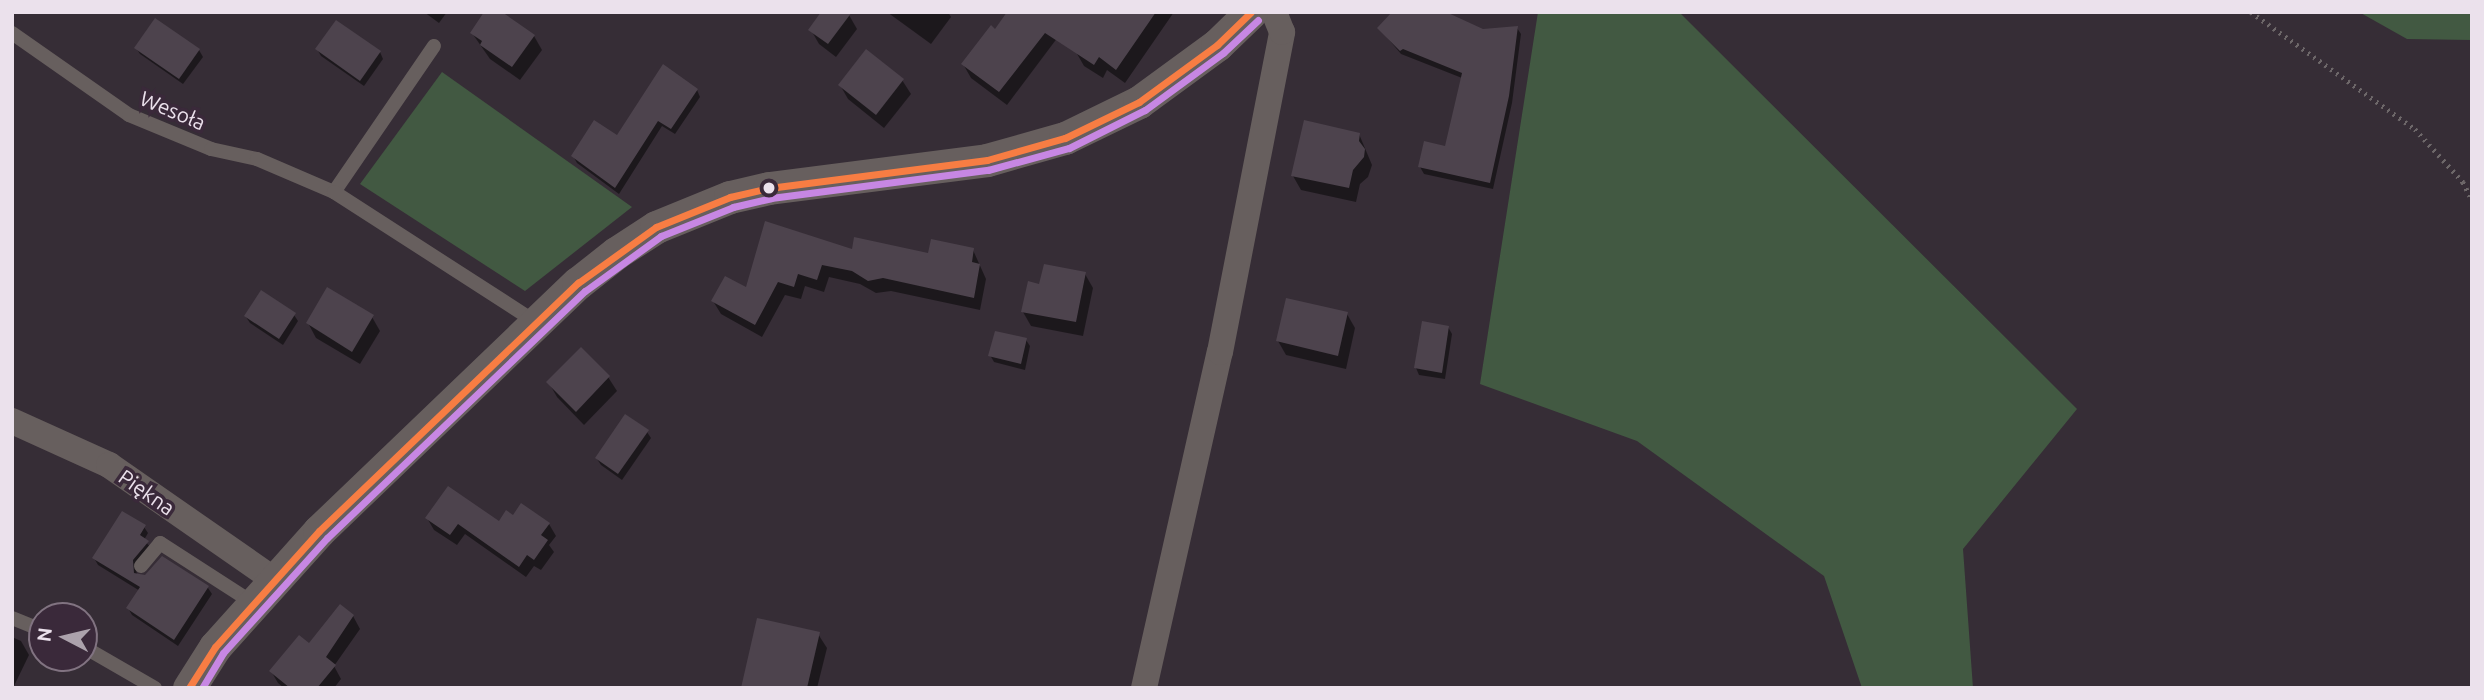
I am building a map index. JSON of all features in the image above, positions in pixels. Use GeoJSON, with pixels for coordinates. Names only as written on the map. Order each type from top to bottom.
{"type":"FeatureCollection","features":[{"type":"Feature","properties":{"kind":"street"},"geometry":{"type":"LineString","coordinates":[[189,688],[215,647],[263,591],[537,322],[616,253],[656,227],[696,209],[769,188],[987,160],[1065,138],[1139,102],[1217,45],[1251,12]]}},
{"type":"Feature","properties":{"kind":"street"},"geometry":{"type":"LineString","coordinates":[[1144,688],[1220,352],[1282,32],[1274,12]]}},
{"type":"Feature","properties":{"kind":"street","name":"Piękna"},"geometry":{"type":"LineString","coordinates":[[12,421],[109,466],[263,591]]}},
{"type":"Feature","properties":{"kind":"lane","name":"Wesoła"},"geometry":{"type":"LineString","coordinates":[[12,33],[129,115],[211,149],[257,159],[334,192],[537,322]]}},
{"type":"Feature","properties":{"kind":"lane"},"geometry":{"type":"LineString","coordinates":[[334,192],[434,46]]}},
{"type":"Feature","properties":{"kind":"lane"},"geometry":{"type":"LineString","coordinates":[[141,566],[160,542],[263,591]]}},
{"type":"Feature","properties":{"kind":"lane"},"geometry":{"type":"LineString","coordinates":[[98,655],[155,688]]}},
{"type":"Feature","properties":{"kind":"path"},"geometry":{"type":"LineString","coordinates":[[2251,12],[2415,129],[2463,182],[2472,200]]}},
{"type":"Feature","properties":{"kind":"green space"},"geometry":{"type":"Polygon","coordinates":[[[1538,12],[1679,12],[2077,409],[1963,549],[1973,688],[1862,688],[1824,576],[1637,441],[1480,384],[1538,12]]]}},
{"type":"Feature","properties":{"kind":"green space"},"geometry":{"type":"Polygon","coordinates":[[[2359,12],[2472,12],[2472,40],[2407,39],[2359,12]]]}},
{"type":"Feature","properties":{"kind":"green space"},"geometry":{"type":"Polygon","coordinates":[[[442,72],[632,207],[525,291],[360,184],[442,72]]]}},
{"type":"Feature","properties":{"kind":"building"},"geometry":{"type":"Polygon","coordinates":[[[484,12],[502,12],[535,35],[512,67],[480,45],[482,41],[470,33],[484,12]]]}},
{"type":"Feature","properties":{"kind":"building"},"geometry":{"type":"Polygon","coordinates":[[[821,12],[852,12],[828,44],[808,30],[821,12]]]}},
{"type":"Feature","properties":{"kind":"building"},"geometry":{"type":"Polygon","coordinates":[[[1007,12],[1156,12],[1116,70],[1099,57],[1094,65],[1045,33],[999,92],[961,64],[991,25],[995,29],[1007,12]]]}},
{"type":"Feature","properties":{"kind":"building"},"geometry":{"type":"Polygon","coordinates":[[[1392,12],[1446,12],[1483,29],[1518,26],[1509,96],[1490,183],[1418,167],[1424,141],[1445,146],[1462,73],[1403,49],[1400,51],[1377,28],[1392,12]]]}},
{"type":"Feature","properties":{"kind":"building"},"geometry":{"type":"Polygon","coordinates":[[[155,18],[200,49],[179,79],[134,48],[155,18]]]}},
{"type":"Feature","properties":{"kind":"building"},"geometry":{"type":"Polygon","coordinates":[[[336,20],[381,51],[360,81],[315,49],[336,20]]]}},
{"type":"Feature","properties":{"kind":"building"},"geometry":{"type":"Polygon","coordinates":[[[866,49],[904,79],[876,115],[838,85],[866,49]]]}},
{"type":"Feature","properties":{"kind":"building"},"geometry":{"type":"Polygon","coordinates":[[[663,64],[698,89],[671,129],[658,121],[615,188],[571,156],[594,120],[617,135],[663,64]]]}},
{"type":"Feature","properties":{"kind":"building"},"geometry":{"type":"Polygon","coordinates":[[[1304,120],[1360,133],[1359,141],[1365,149],[1364,157],[1353,170],[1349,188],[1291,176],[1304,120]]]}},
{"type":"Feature","properties":{"kind":"building"},"geometry":{"type":"Polygon","coordinates":[[[765,221],[852,249],[854,237],[928,253],[931,239],[974,248],[972,262],[980,264],[974,298],[883,278],[868,281],[852,271],[822,265],[817,280],[798,274],[794,287],[778,282],[755,325],[711,301],[725,276],[746,287],[765,221]]]}},
{"type":"Feature","properties":{"kind":"building"},"geometry":{"type":"Polygon","coordinates":[[[1044,264],[1086,272],[1076,322],[1021,312],[1028,281],[1039,284],[1044,264]]]}},
{"type":"Feature","properties":{"kind":"building"},"geometry":{"type":"Polygon","coordinates":[[[327,287],[374,315],[352,352],[306,323],[327,287]]]}},
{"type":"Feature","properties":{"kind":"building"},"geometry":{"type":"Polygon","coordinates":[[[261,290],[296,313],[279,339],[244,316],[261,290]]]}},
{"type":"Feature","properties":{"kind":"building"},"geometry":{"type":"Polygon","coordinates":[[[1286,298],[1348,312],[1338,356],[1276,341],[1286,298]]]}},
{"type":"Feature","properties":{"kind":"building"},"geometry":{"type":"Polygon","coordinates":[[[1422,321],[1449,326],[1442,373],[1414,368],[1422,321]]]}},
{"type":"Feature","properties":{"kind":"building"},"geometry":{"type":"Polygon","coordinates":[[[995,331],[1027,338],[1021,364],[988,356],[995,331]]]}},
{"type":"Feature","properties":{"kind":"building"},"geometry":{"type":"Polygon","coordinates":[[[581,347],[610,376],[576,412],[546,382],[581,347]]]}},
{"type":"Feature","properties":{"kind":"building"},"geometry":{"type":"Polygon","coordinates":[[[625,414],[649,430],[618,474],[595,458],[625,414]]]}},
{"type":"Feature","properties":{"kind":"building"},"geometry":{"type":"Polygon","coordinates":[[[448,486],[499,521],[506,510],[513,515],[521,503],[550,523],[541,535],[548,540],[534,560],[527,555],[519,567],[458,524],[450,535],[425,518],[448,486]]]}},
{"type":"Feature","properties":{"kind":"building"},"geometry":{"type":"Polygon","coordinates":[[[122,511],[146,525],[140,535],[149,541],[133,560],[134,573],[145,575],[162,556],[209,586],[174,640],[126,608],[140,587],[92,558],[122,511]]]}},
{"type":"Feature","properties":{"kind":"building"},"geometry":{"type":"Polygon","coordinates":[[[340,604],[354,615],[326,657],[336,665],[317,688],[290,688],[269,671],[299,635],[309,643],[340,604]]]}},
{"type":"Feature","properties":{"kind":"building"},"geometry":{"type":"Polygon","coordinates":[[[757,618],[820,632],[807,688],[741,688],[757,618]]]}},
{"type":"Feature","properties":{"kind":"transit line"},"geometry":{"type":"LineString","coordinates":[[189,688],[215,647],[319,531],[578,283],[656,227],[730,197],[769,188],[987,160],[1065,138],[1139,102],[1217,45],[1251,12]]}},
{"type":"Feature","properties":{"kind":"transit line"},"geometry":{"type":"LineString","coordinates":[[202,688],[223,653],[327,538],[585,291],[661,236],[733,207],[771,198],[988,170],[1069,148],[1145,110],[1223,53],[1258,20]]}}]}
